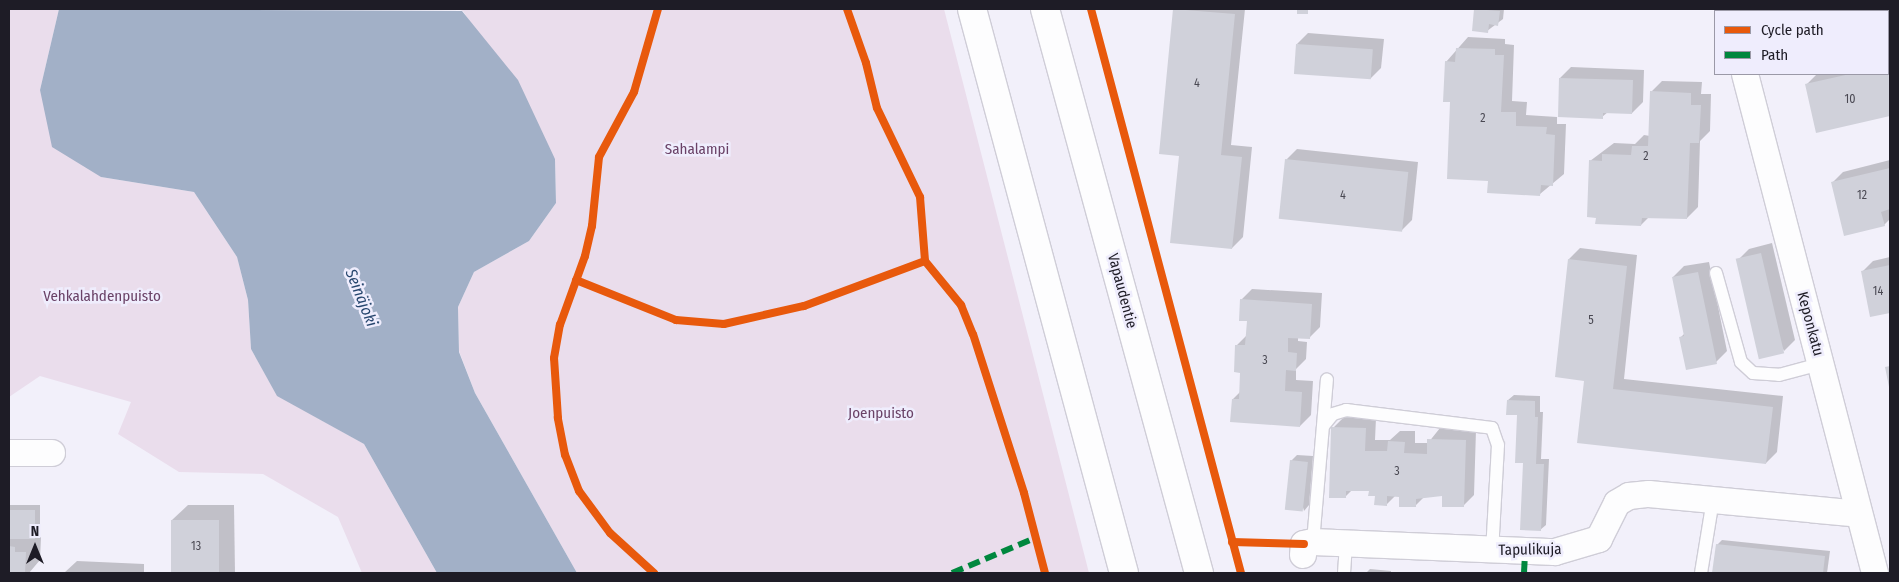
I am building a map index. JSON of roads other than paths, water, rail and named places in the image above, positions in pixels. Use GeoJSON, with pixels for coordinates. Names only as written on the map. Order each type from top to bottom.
{"type":"FeatureCollection","features":[{"type":"Feature","properties":{"kind":"main road"},"geometry":{"type":"LineString","coordinates":[[972,9],[1124,573]]}},
{"type":"Feature","properties":{"kind":"main road","name":"Vapaudentie"},"geometry":{"type":"LineString","coordinates":[[1046,9],[1199,573]]}},
{"type":"Feature","properties":{"kind":"street","name":"Keponkatu"},"geometry":{"type":"LineString","coordinates":[[1745,75],[1875,573]]}},
{"type":"Feature","properties":{"kind":"street"},"geometry":{"type":"LineString","coordinates":[[9,453],[52,453]]}},
{"type":"Feature","properties":{"kind":"street","name":"Tapulikuja"},"geometry":{"type":"LineString","coordinates":[[1308,548],[1346,543],[1492,551],[1555,552],[1599,539],[1617,503],[1629,496],[1649,494],[1860,514]]}},
{"type":"Feature","properties":{"kind":"lane"},"geometry":{"type":"LineString","coordinates":[[1716,273],[1741,362],[1753,373],[1780,375],[1820,364]]}},
{"type":"Feature","properties":{"kind":"lane"},"geometry":{"type":"LineString","coordinates":[[1308,548],[1328,380]]}},
{"type":"Feature","properties":{"kind":"lane"},"geometry":{"type":"LineString","coordinates":[[1324,425],[1334,414],[1346,410],[1492,428],[1498,445],[1492,551]]}},
{"type":"Feature","properties":{"kind":"lane"},"geometry":{"type":"LineString","coordinates":[[1701,573],[1713,500]]}},
{"type":"Feature","properties":{"kind":"lane"},"geometry":{"type":"LineString","coordinates":[[1344,573],[1346,543]]}},
{"type":"Feature","properties":{"kind":"water","name":"Seinäjoki"},"geometry":{"type":"Polygon","coordinates":[[[59,9],[462,11],[518,80],[555,159],[556,203],[529,241],[474,272],[458,307],[459,352],[475,393],[577,573],[437,573],[364,444],[277,396],[251,349],[248,300],[237,257],[194,192],[101,177],[52,147],[40,90],[59,9]]]}},
{"type":"Feature","properties":{"kind":"park label","name":"Sahalampi"},"geometry":{"type":"Point","coordinates":[697,150]}},
{"type":"Feature","properties":{"kind":"park label","name":"Vehkalahdenpuisto"},"geometry":{"type":"Point","coordinates":[102,297]}},
{"type":"Feature","properties":{"kind":"park label","name":"Joenpuisto"},"geometry":{"type":"Point","coordinates":[881,414]}}]}
